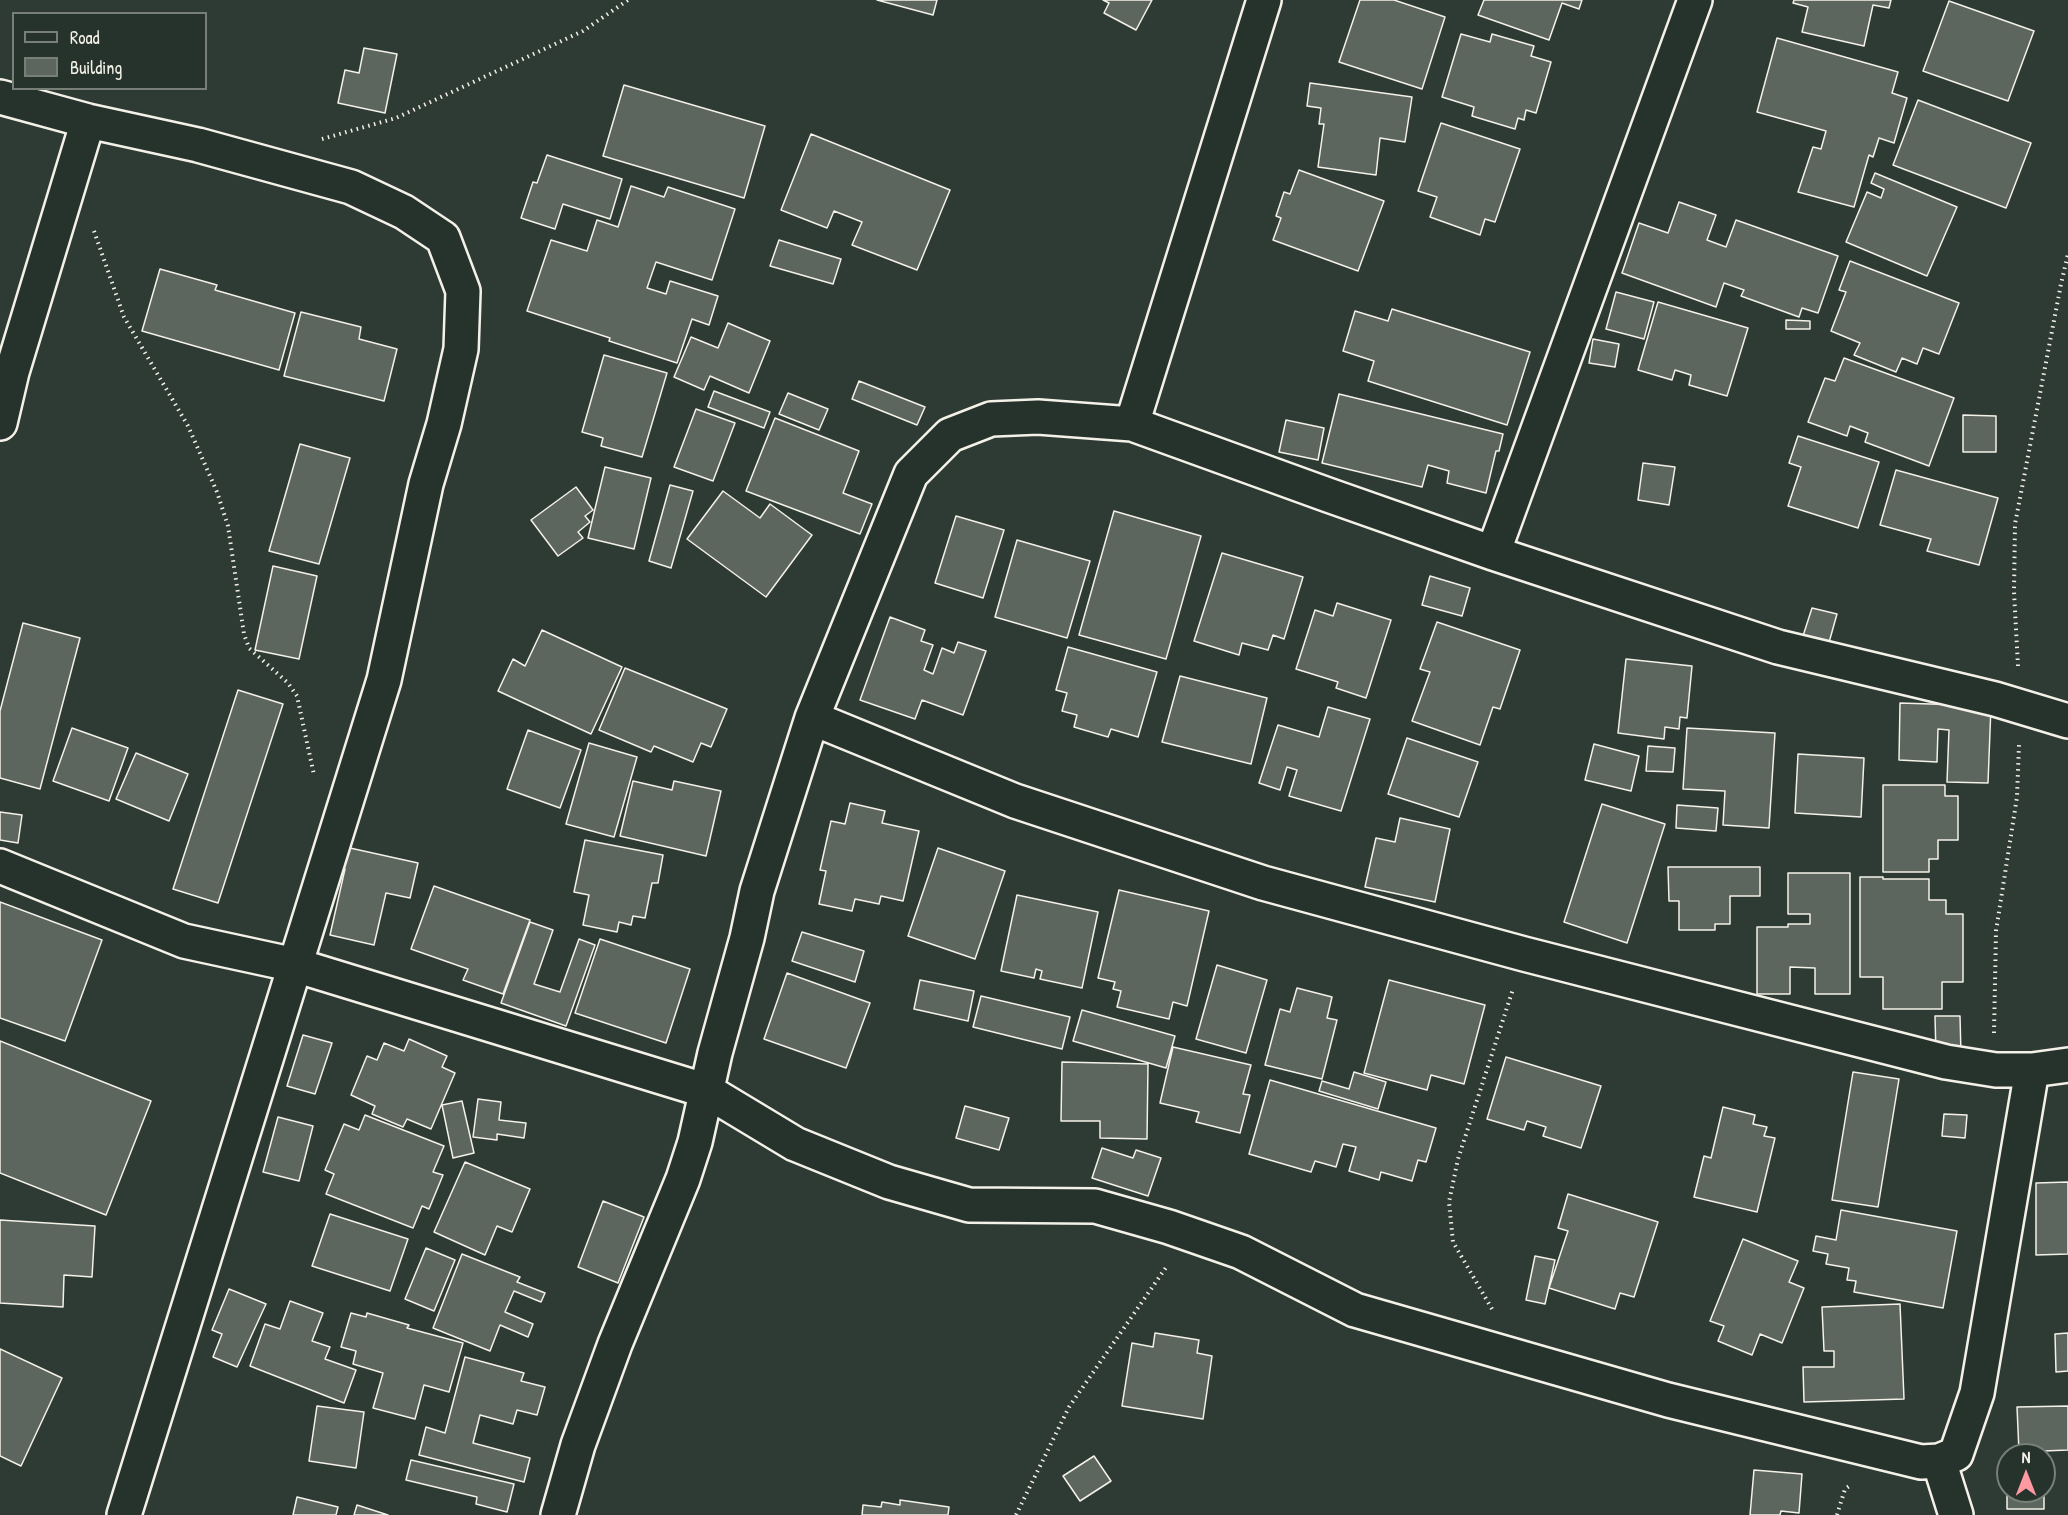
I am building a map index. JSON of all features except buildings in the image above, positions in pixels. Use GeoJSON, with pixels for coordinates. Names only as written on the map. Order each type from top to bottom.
{"type":"FeatureCollection","features":[{"type":"Feature","properties":{"kind":"street"},"geometry":{"type":"LineString","coordinates":[[1132,423],[1264,0]]}},
{"type":"Feature","properties":{"kind":"street"},"geometry":{"type":"LineString","coordinates":[[1493,553],[1695,0]]}},
{"type":"Feature","properties":{"kind":"street"},"geometry":{"type":"LineString","coordinates":[[0,97],[88,121],[198,145],[351,187],[404,212],[442,238],[463,291],[461,349],[444,423],[426,484],[384,680],[124,1515]]}},
{"type":"Feature","properties":{"kind":"street"},"geometry":{"type":"LineString","coordinates":[[0,423],[12,372],[88,121]]}},
{"type":"Feature","properties":{"kind":"street"},"geometry":{"type":"LineString","coordinates":[[558,1515],[578,1445],[615,1344],[683,1179],[695,1142],[715,1053],[747,938],[757,891],[812,718],[911,474],[950,435],[991,419],[1038,417],[1132,423],[1493,553],[1778,647],[2021,706],[2068,721]]}},
{"type":"Feature","properties":{"kind":"street"},"geometry":{"type":"LineString","coordinates":[[812,718],[1015,801],[1252,880],[1524,954],[1946,1062],[1996,1070],[2032,1070],[2068,1065]]}},
{"type":"Feature","properties":{"kind":"street"},"geometry":{"type":"LineString","coordinates":[[0,866],[184,940],[295,965],[707,1091],[795,1144],[890,1182],[969,1205],[1095,1206],[1190,1234],[1241,1252],[1355,1310],[1668,1400],[1921,1462],[1939,1461],[1956,1454],[1977,1393],[2032,1070]]}},
{"type":"Feature","properties":{"kind":"street"},"geometry":{"type":"LineString","coordinates":[[1939,1461],[1956,1515]]}},
{"type":"Feature","properties":{"kind":"path"},"geometry":{"type":"LineString","coordinates":[[319,140],[396,118],[583,31],[628,0]]}},
{"type":"Feature","properties":{"kind":"path"},"geometry":{"type":"LineString","coordinates":[[92,226],[124,317],[188,426],[217,492],[228,526],[244,634],[249,648],[288,683],[297,696],[314,776]]}},
{"type":"Feature","properties":{"kind":"path"},"geometry":{"type":"LineString","coordinates":[[1996,1070],[1994,1010],[1996,931],[2017,797],[2021,706],[2014,592],[2015,524],[2068,254]]}},
{"type":"Feature","properties":{"kind":"path"},"geometry":{"type":"LineString","coordinates":[[1522,1358],[1472,1278],[1453,1242],[1449,1202],[1458,1159],[1524,954]]}},
{"type":"Feature","properties":{"kind":"path"},"geometry":{"type":"LineString","coordinates":[[1016,1515],[1069,1407],[1190,1234]]}}]}
